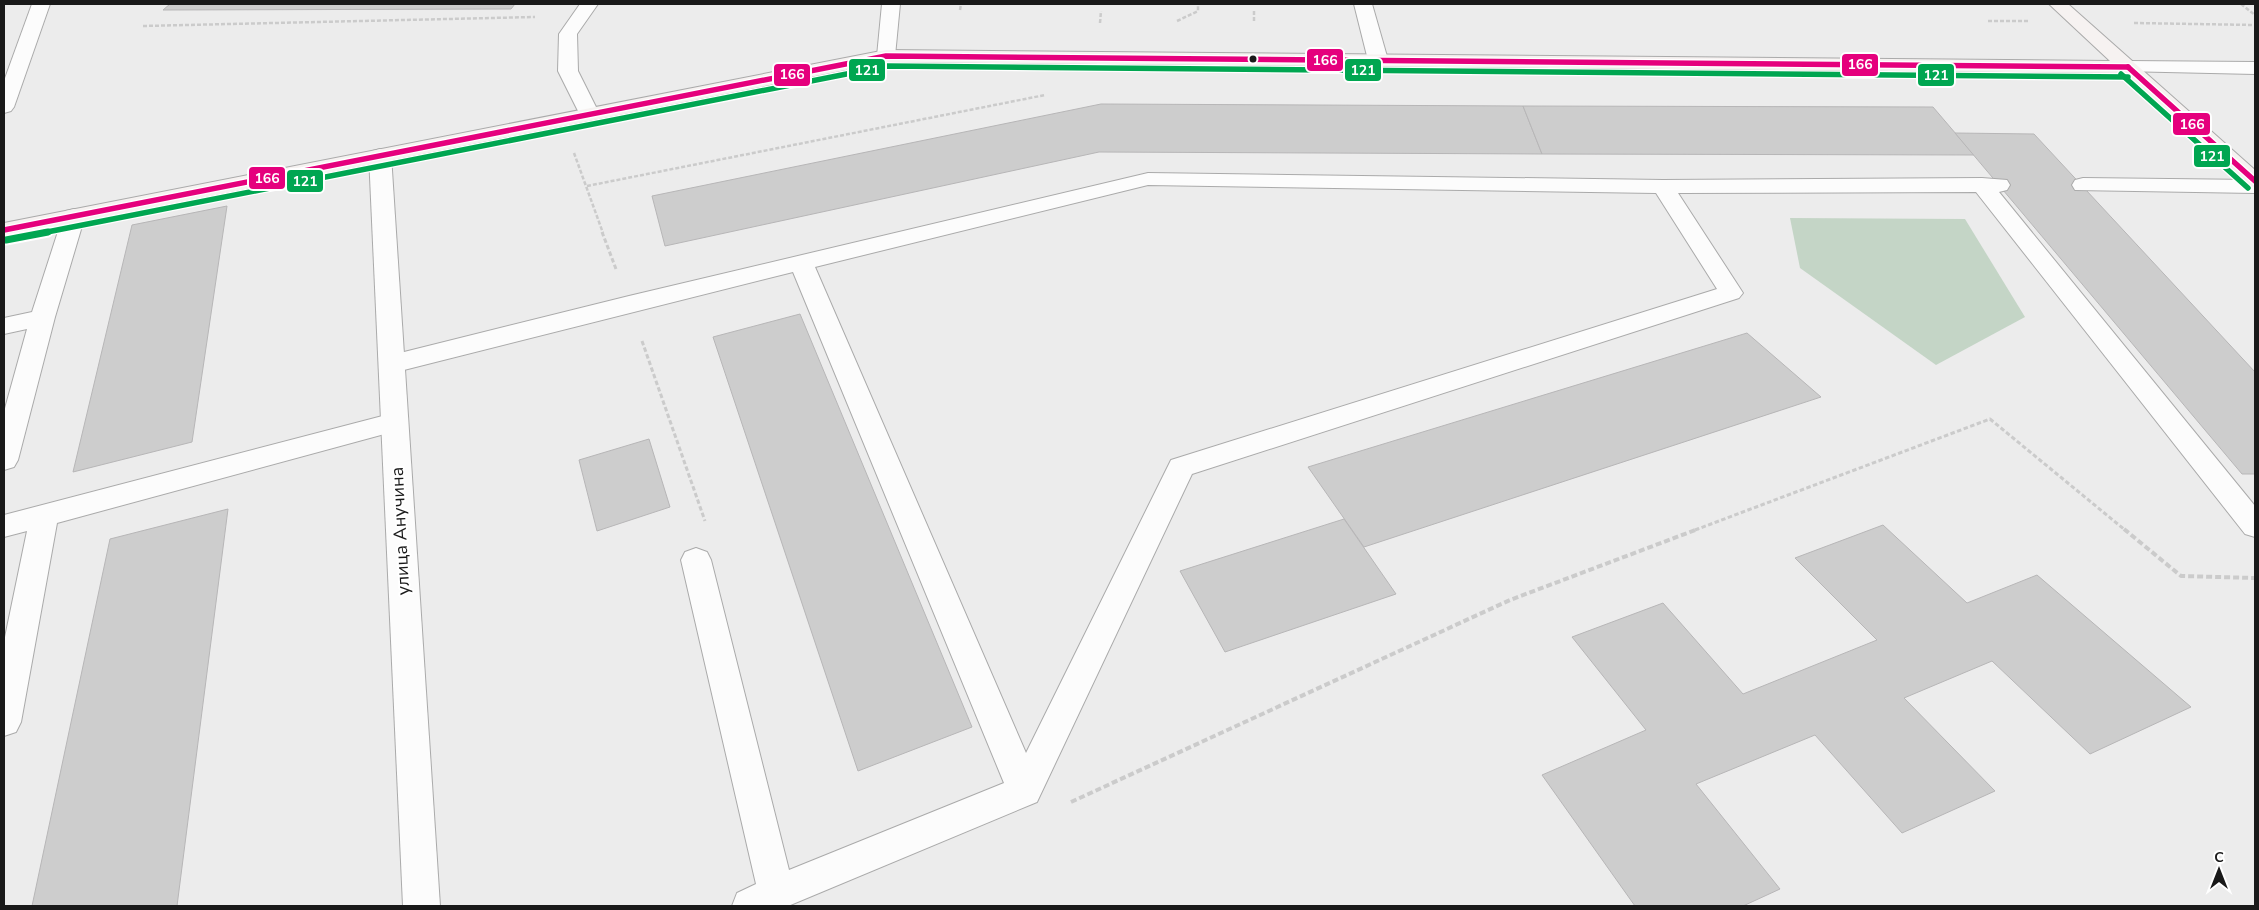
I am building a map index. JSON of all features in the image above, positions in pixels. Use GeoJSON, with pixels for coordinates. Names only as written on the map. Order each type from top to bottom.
{"type":"FeatureCollection","features":[{"type":"Feature","properties":{"kind":"street"},"geometry":{"type":"LineString","coordinates":[[4,107],[41,4]]}},
{"type":"Feature","properties":{"kind":"street"},"geometry":{"type":"LineString","coordinates":[[886,56],[891,4]]}},
{"type":"Feature","properties":{"kind":"street"},"geometry":{"type":"LineString","coordinates":[[1363,4],[1378,60]]}},
{"type":"Feature","properties":{"kind":"street"},"geometry":{"type":"LineString","coordinates":[[2058,4],[2255,181]]}},
{"type":"Feature","properties":{"kind":"street"},"geometry":{"type":"LineString","coordinates":[[585,10],[568,34],[568,71],[589,113]]}},
{"type":"Feature","properties":{"kind":"street"},"geometry":{"type":"LineString","coordinates":[[4,230],[589,113],[886,56],[2255,68]]}},
{"type":"Feature","properties":{"kind":"street","name":"улица Анучина"},"geometry":{"type":"LineString","coordinates":[[380,155],[422,906]]}},
{"type":"Feature","properties":{"kind":"street"},"geometry":{"type":"LineString","coordinates":[[392,364],[629,304],[802,264],[1148,179],[1663,187],[1990,186],[2255,526]]}},
{"type":"Feature","properties":{"kind":"street"},"geometry":{"type":"LineString","coordinates":[[2083,186],[2255,187]]}},
{"type":"Feature","properties":{"kind":"street"},"geometry":{"type":"LineString","coordinates":[[696,560],[763,900],[1025,791],[1181,467],[1732,293],[1663,187]]}},
{"type":"Feature","properties":{"kind":"street"},"geometry":{"type":"LineString","coordinates":[[4,460],[43,317],[74,216]]}},
{"type":"Feature","properties":{"kind":"street"},"geometry":{"type":"LineString","coordinates":[[802,264],[1025,791]]}},
{"type":"Feature","properties":{"kind":"street"},"geometry":{"type":"LineString","coordinates":[[4,326],[43,317]]}},
{"type":"Feature","properties":{"kind":"street"},"geometry":{"type":"LineString","coordinates":[[4,526],[394,422]]}},
{"type":"Feature","properties":{"kind":"street"},"geometry":{"type":"LineString","coordinates":[[4,722],[44,516]]}},
{"type":"Feature","properties":{"kind":"path"},"geometry":{"type":"LineString","coordinates":[[960,10],[961,4]]}},
{"type":"Feature","properties":{"kind":"path"},"geometry":{"type":"LineString","coordinates":[[2241,4],[2255,15]]}},
{"type":"Feature","properties":{"kind":"path"},"geometry":{"type":"LineString","coordinates":[[143,26],[585,10]]}},
{"type":"Feature","properties":{"kind":"path"},"geometry":{"type":"LineString","coordinates":[[1254,11],[1254,23]]}},
{"type":"Feature","properties":{"kind":"path"},"geometry":{"type":"LineString","coordinates":[[587,186],[1047,95]]}},
{"type":"Feature","properties":{"kind":"path"},"geometry":{"type":"LineString","coordinates":[[1070,803],[1510,600],[1990,419],[2181,576],[2255,578]]}},
{"type":"Feature","properties":{"kind":"green space"},"geometry":{"type":"Polygon","coordinates":[[[1790,218],[1965,219],[2025,317],[1936,365],[1800,268],[1790,218]]]}},
{"type":"Feature","properties":{"kind":"building"},"geometry":{"type":"Polygon","coordinates":[[[170,4],[515,4],[511,9],[163,10],[170,4]]]}},
{"type":"Feature","properties":{"kind":"building"},"geometry":{"type":"Polygon","coordinates":[[[1101,104],[1523,106],[1542,154],[1099,152],[665,246],[652,196],[1101,104]]]}},
{"type":"Feature","properties":{"kind":"building"},"geometry":{"type":"Polygon","coordinates":[[[1523,106],[1933,107],[1974,155],[1542,154],[1523,106]]]}},
{"type":"Feature","properties":{"kind":"building"},"geometry":{"type":"Polygon","coordinates":[[[1955,133],[2034,134],[2255,372],[2255,474],[2242,474],[1955,133]]]}},
{"type":"Feature","properties":{"kind":"building"},"geometry":{"type":"Polygon","coordinates":[[[227,206],[192,442],[73,472],[132,225],[227,206]]]}},
{"type":"Feature","properties":{"kind":"building"},"geometry":{"type":"Polygon","coordinates":[[[800,314],[972,727],[858,771],[713,337],[800,314]]]}},
{"type":"Feature","properties":{"kind":"building"},"geometry":{"type":"Polygon","coordinates":[[[1747,333],[1821,397],[1364,547],[1308,467],[1747,333]]]}},
{"type":"Feature","properties":{"kind":"building"},"geometry":{"type":"Polygon","coordinates":[[[649,439],[670,507],[597,531],[579,460],[649,439]]]}},
{"type":"Feature","properties":{"kind":"building"},"geometry":{"type":"Polygon","coordinates":[[[228,509],[177,906],[32,906],[110,539],[228,509]]]}},
{"type":"Feature","properties":{"kind":"building"},"geometry":{"type":"Polygon","coordinates":[[[1344,519],[1396,594],[1225,652],[1180,571],[1344,519]]]}},
{"type":"Feature","properties":{"kind":"building"},"geometry":{"type":"Polygon","coordinates":[[[1883,525],[1967,603],[2037,575],[2191,707],[2090,754],[1992,661],[1904,698],[1995,791],[1902,833],[1815,735],[1696,784],[1780,889],[1743,906],[1635,906],[1542,775],[1646,730],[1572,637],[1663,603],[1743,694],[1877,640],[1795,558],[1883,525]]]}},
{"type":"Feature","properties":{"kind":"transit line","name":"166"},"geometry":{"type":"LineString","coordinates":[[4,230],[886,56],[2128,67]]}},
{"type":"Feature","properties":{"kind":"transit line","name":"121"},"geometry":{"type":"LineString","coordinates":[[6,240],[887,66],[2128,77]]}},
{"type":"Feature","properties":{"kind":"transit line","name":"166"},"geometry":{"type":"LineString","coordinates":[[2128,67],[2255,181]]}},
{"type":"Feature","properties":{"kind":"transit line","name":"121"},"geometry":{"type":"LineString","coordinates":[[2121,74],[2248,188]]}}]}
